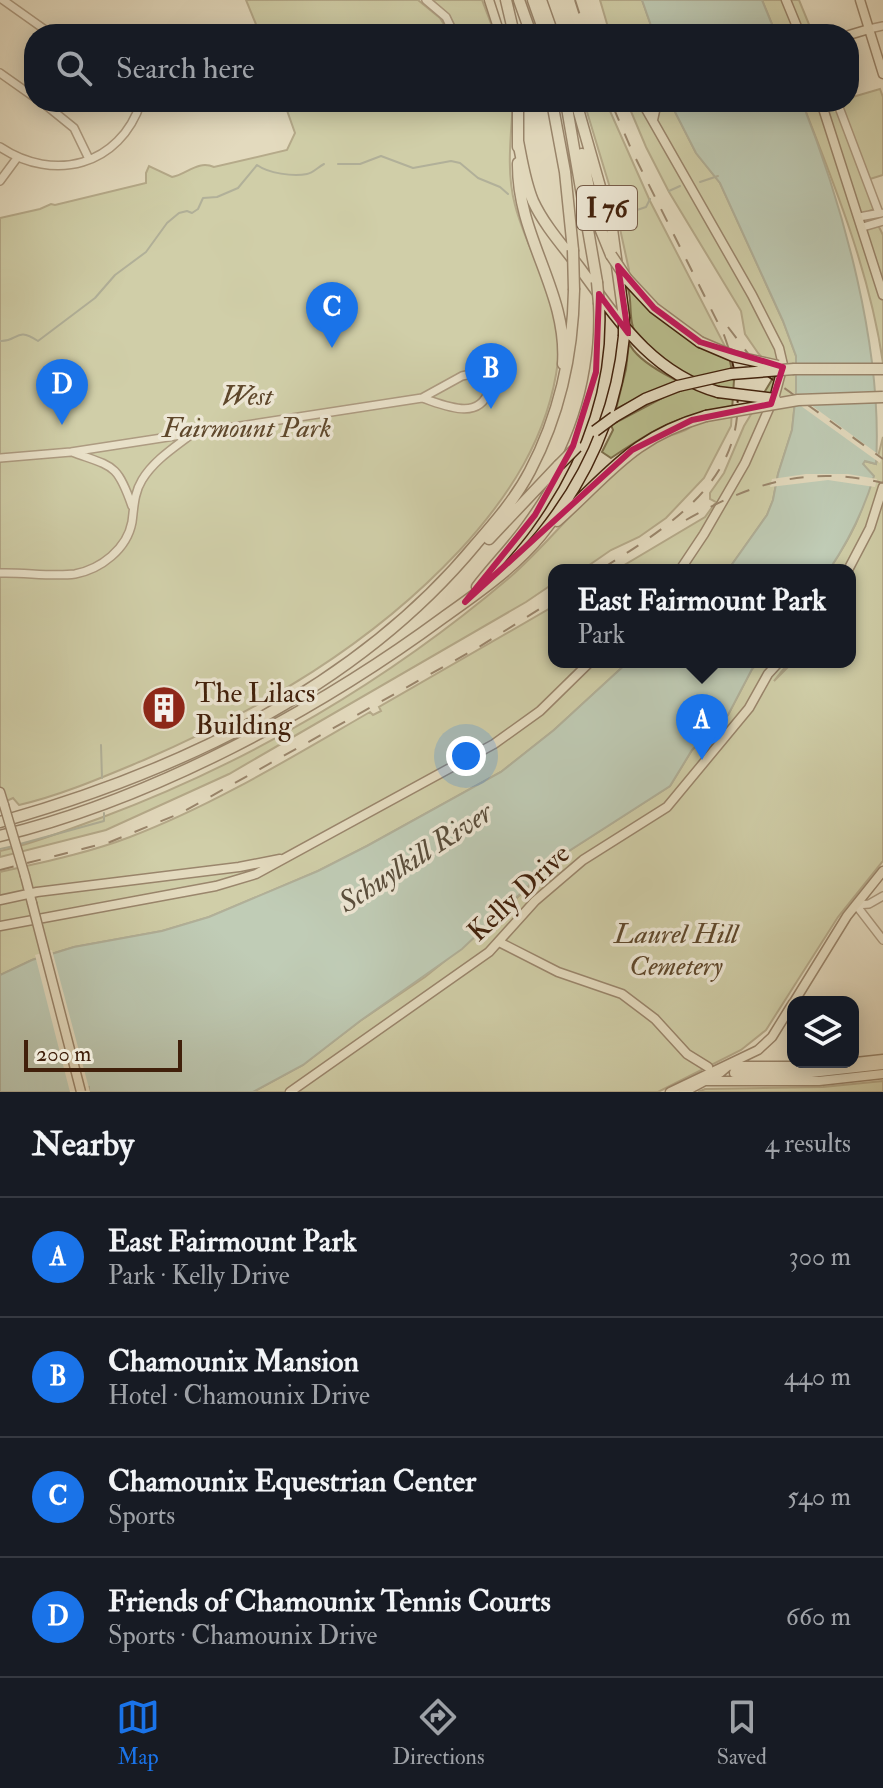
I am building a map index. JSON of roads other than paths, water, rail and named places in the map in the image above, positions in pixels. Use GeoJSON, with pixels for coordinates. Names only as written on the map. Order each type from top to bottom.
{"type":"FeatureCollection","features":[{"type":"Feature","properties":{"kind":"highway"},"geometry":{"type":"LineString","coordinates":[[506,0],[512,24]]}},
{"type":"Feature","properties":{"kind":"highway"},"geometry":{"type":"LineString","coordinates":[[512,0],[514,24]]}},
{"type":"Feature","properties":{"kind":"highway"},"geometry":{"type":"LineString","coordinates":[[519,0],[527,24]]}},
{"type":"Feature","properties":{"kind":"highway"},"geometry":{"type":"LineString","coordinates":[[533,0],[541,24]]}},
{"type":"Feature","properties":{"kind":"highway"},"geometry":{"type":"LineString","coordinates":[[541,0],[549,24]]}},
{"type":"Feature","properties":{"kind":"highway"},"geometry":{"type":"LineString","coordinates":[[518,112],[520,204],[552,291],[562,333],[563,359],[557,406]]}},
{"type":"Feature","properties":{"kind":"highway","name":"I 76"},"geometry":{"type":"LineString","coordinates":[[0,822],[142,775],[229,734],[290,700],[402,620],[450,576],[520,489],[546,437],[570,350],[573,250],[565,172],[554,112]]}},
{"type":"Feature","properties":{"kind":"highway"},"geometry":{"type":"LineString","coordinates":[[465,602],[526,528],[551,489],[573,446],[589,403],[596,372],[600,329],[597,282],[569,112]]}},
{"type":"Feature","properties":{"kind":"highway"},"geometry":{"type":"LineString","coordinates":[[570,112],[579,137],[594,213],[611,255],[627,279],[665,317],[700,342],[733,356],[794,369]]}},
{"type":"Feature","properties":{"kind":"highway","name":"I 76"},"geometry":{"type":"LineString","coordinates":[[0,836],[60,818],[152,783],[255,735],[353,680],[465,602],[540,536],[574,489],[595,450],[615,389],[624,336],[612,229],[579,112]]}},
{"type":"Feature","properties":{"kind":"highway"},"geometry":{"type":"LineString","coordinates":[[518,141],[526,179],[537,209],[626,330],[666,369],[691,383],[747,397],[798,400],[883,397]]}},
{"type":"Feature","properties":{"kind":"highway"},"geometry":{"type":"LineString","coordinates":[[450,576],[577,447],[614,417],[645,399],[678,386],[718,376],[794,369],[883,369]]}},
{"type":"Feature","properties":{"kind":"highway"},"geometry":{"type":"LineString","coordinates":[[540,536],[613,465],[632,450],[677,426],[706,416],[798,400]]}},
{"type":"Feature","properties":{"kind":"main road"},"geometry":{"type":"LineString","coordinates":[[489,0],[497,24]]}},
{"type":"Feature","properties":{"kind":"main road"},"geometry":{"type":"LineString","coordinates":[[786,0],[796,24]]}},
{"type":"Feature","properties":{"kind":"main road"},"geometry":{"type":"LineString","coordinates":[[860,0],[883,74]]}},
{"type":"Feature","properties":{"kind":"main road"},"geometry":{"type":"LineString","coordinates":[[859,32],[869,29]]}},
{"type":"Feature","properties":{"kind":"main road"},"geometry":{"type":"LineString","coordinates":[[648,112],[752,295],[779,348],[783,365],[772,403],[745,463],[684,564]]}},
{"type":"Feature","properties":{"kind":"main road"},"geometry":{"type":"LineString","coordinates":[[653,112],[653,125]]}},
{"type":"Feature","properties":{"kind":"main road"},"geometry":{"type":"LineString","coordinates":[[824,112],[883,295]]}},
{"type":"Feature","properties":{"kind":"main road"},"geometry":{"type":"LineString","coordinates":[[851,564],[870,528],[883,487]]}},
{"type":"Feature","properties":{"kind":"main road"},"geometry":{"type":"LineString","coordinates":[[0,926],[216,886],[249,877],[494,744],[540,711],[584,668]]}},
{"type":"Feature","properties":{"kind":"main road","name":"Kelly Drive"},"geometry":{"type":"LineString","coordinates":[[290,1092],[484,956],[535,901],[575,866],[667,807],[749,708],[774,668]]}},
{"type":"Feature","properties":{"kind":"main road"},"geometry":{"type":"LineString","coordinates":[[0,792],[81,1092]]}},
{"type":"Feature","properties":{"kind":"main road"},"geometry":{"type":"LineString","coordinates":[[0,900],[239,867],[290,856]]}},
{"type":"Feature","properties":{"kind":"main road"},"geometry":{"type":"LineString","coordinates":[[239,867],[244,868],[249,877]]}},
{"type":"Feature","properties":{"kind":"main road"},"geometry":{"type":"LineString","coordinates":[[798,996],[856,905],[883,871]]}},
{"type":"Feature","properties":{"kind":"main road"},"geometry":{"type":"LineString","coordinates":[[499,942],[558,972],[616,991],[644,1010],[681,1053],[706,1068]]}},
{"type":"Feature","properties":{"kind":"main road"},"geometry":{"type":"LineString","coordinates":[[730,1072],[772,1037],[787,1013]]}},
{"type":"Feature","properties":{"kind":"main road"},"geometry":{"type":"LineString","coordinates":[[755,1052],[761,1066]]}},
{"type":"Feature","properties":{"kind":"main road"},"geometry":{"type":"LineString","coordinates":[[684,1092],[720,1073],[761,1066],[883,1066]]}},
{"type":"Feature","properties":{"kind":"main road"},"geometry":{"type":"LineString","coordinates":[[670,1092],[717,1068],[730,1072],[808,1077],[883,1066]]}},
{"type":"Feature","properties":{"kind":"main road"},"geometry":{"type":"LineString","coordinates":[[705,1081],[819,1081],[883,1066]]}},
{"type":"Feature","properties":{"kind":"street"},"geometry":{"type":"LineString","coordinates":[[3,0],[37,24]]}},
{"type":"Feature","properties":{"kind":"street"},"geometry":{"type":"LineString","coordinates":[[426,0],[446,17],[449,24]]}},
{"type":"Feature","properties":{"kind":"street"},"geometry":{"type":"LineString","coordinates":[[869,29],[883,26]]}},
{"type":"Feature","properties":{"kind":"street"},"geometry":{"type":"LineString","coordinates":[[0,73],[24,90]]}},
{"type":"Feature","properties":{"kind":"street"},"geometry":{"type":"LineString","coordinates":[[54,112],[74,128],[89,159]]}},
{"type":"Feature","properties":{"kind":"street"},"geometry":{"type":"LineString","coordinates":[[0,147],[34,164],[56,166],[89,159],[120,140],[137,112]]}},
{"type":"Feature","properties":{"kind":"street"},"geometry":{"type":"LineString","coordinates":[[841,112],[882,219]]}},
{"type":"Feature","properties":{"kind":"street"},"geometry":{"type":"LineString","coordinates":[[0,181],[17,158]]}},
{"type":"Feature","properties":{"kind":"street"},"geometry":{"type":"LineString","coordinates":[[859,217],[882,219]]}},
{"type":"Feature","properties":{"kind":"street"},"geometry":{"type":"LineString","coordinates":[[863,227],[882,219]]}},
{"type":"Feature","properties":{"kind":"street"},"geometry":{"type":"LineString","coordinates":[[0,458],[71,452],[422,398],[467,375],[481,377],[489,390],[483,402],[471,409],[452,408],[422,398]]}},
{"type":"Feature","properties":{"kind":"street"},"geometry":{"type":"LineString","coordinates":[[0,573],[65,574],[93,568],[112,556],[125,540],[132,522],[136,493],[145,475],[193,433]]}},
{"type":"Feature","properties":{"kind":"street"},"geometry":{"type":"LineString","coordinates":[[71,452],[115,470],[123,480],[132,508]]}},
{"type":"Feature","properties":{"kind":"street"},"geometry":{"type":"LineString","coordinates":[[856,905],[869,904],[883,896]]}},
{"type":"Feature","properties":{"kind":"street"},"geometry":{"type":"LineString","coordinates":[[856,905],[883,940]]}},
{"type":"Feature","properties":{"kind":"water"},"geometry":{"type":"Polygon","coordinates":[[[642,0],[762,0],[772,24],[650,24],[642,0]]]}},
{"type":"Feature","properties":{"kind":"water"},"geometry":{"type":"Polygon","coordinates":[[[675,112],[806,112],[818,144],[857,280],[867,327],[877,420],[876,464],[865,461],[863,464],[874,476],[866,501],[833,564],[732,564],[767,515],[773,500],[792,430],[796,356],[720,183],[696,153],[675,112]]]}},
{"type":"Feature","properties":{"kind":"water","name":"Schuylkill River"},"geometry":{"type":"Polygon","coordinates":[[[621,668],[753,668],[728,715],[692,750],[670,786],[558,858],[462,949],[303,1065],[253,1092],[89,1092],[89,1087],[69,1092],[0,1092],[0,975],[32,960],[74,947],[162,931],[209,917],[318,871],[501,772],[554,730],[621,668]]]}},
{"type":"Feature","properties":{"kind":"waterway"},"geometry":{"type":"LineString","coordinates":[[338,164],[360,164],[381,156],[413,168],[451,161],[460,163],[478,178],[500,187],[508,194]]}},
{"type":"Feature","properties":{"kind":"waterway"},"geometry":{"type":"LineString","coordinates":[[0,341],[21,335],[38,341],[95,298],[115,275],[146,252],[167,223],[179,213],[192,213],[198,209],[203,198],[217,197],[238,188],[257,165],[274,172],[295,175],[309,173],[324,164]]}},
{"type":"Feature","properties":{"kind":"waterway"},"geometry":{"type":"LineString","coordinates":[[700,182],[718,176]]}},
{"type":"Feature","properties":{"kind":"waterway"},"geometry":{"type":"LineString","coordinates":[[669,191],[680,186]]}},
{"type":"Feature","properties":{"kind":"waterway"},"geometry":{"type":"LineString","coordinates":[[622,215],[646,207],[650,199]]}},
{"type":"Feature","properties":{"kind":"waterway"},"geometry":{"type":"LineString","coordinates":[[101,745],[102,778]]}},
{"type":"Feature","properties":{"kind":"waterway"},"geometry":{"type":"LineString","coordinates":[[20,844],[104,821],[104,813]]}},
{"type":"Feature","properties":{"kind":"waterway"},"geometry":{"type":"LineString","coordinates":[[0,849],[14,846]]}},
{"type":"Feature","properties":{"kind":"railway"},"geometry":{"type":"LineString","coordinates":[[575,0],[583,24]]}},
{"type":"Feature","properties":{"kind":"railway"},"geometry":{"type":"LineString","coordinates":[[609,564],[694,501],[715,476],[730,447],[737,415],[736,378],[724,335],[615,112]]}},
{"type":"Feature","properties":{"kind":"railway"},"geometry":{"type":"LineString","coordinates":[[728,327],[762,372],[883,459]]}},
{"type":"Feature","properties":{"kind":"railway"},"geometry":{"type":"LineString","coordinates":[[686,520],[734,496],[781,481],[829,476],[883,483]]}},
{"type":"Feature","properties":{"kind":"railway"},"geometry":{"type":"LineString","coordinates":[[0,870],[110,842],[181,813],[479,647],[548,604]]}},
{"type":"Feature","properties":{"kind":"place","name":"Chamounix Equestrian Center"},"geometry":{"type":"Point","coordinates":[332,348]}},
{"type":"Feature","properties":{"kind":"place","name":"Chamounix Mansion"},"geometry":{"type":"Point","coordinates":[491,409]}},
{"type":"Feature","properties":{"kind":"place","name":"Friends of Chamounix Tennis Courts"},"geometry":{"type":"Point","coordinates":[62,425]}},
{"type":"Feature","properties":{"kind":"place","name":"The Lilacs Building"},"geometry":{"type":"Point","coordinates":[164,708]}},
{"type":"Feature","properties":{"kind":"place","name":"East Fairmount Park"},"geometry":{"type":"Point","coordinates":[702,760]}},
{"type":"Feature","properties":{"kind":"park label","name":"West Fairmount Park"},"geometry":{"type":"Point","coordinates":[247,411]}},
{"type":"Feature","properties":{"kind":"park label","name":"Laurel Hill Cemetery"},"geometry":{"type":"Point","coordinates":[676,949]}}]}
